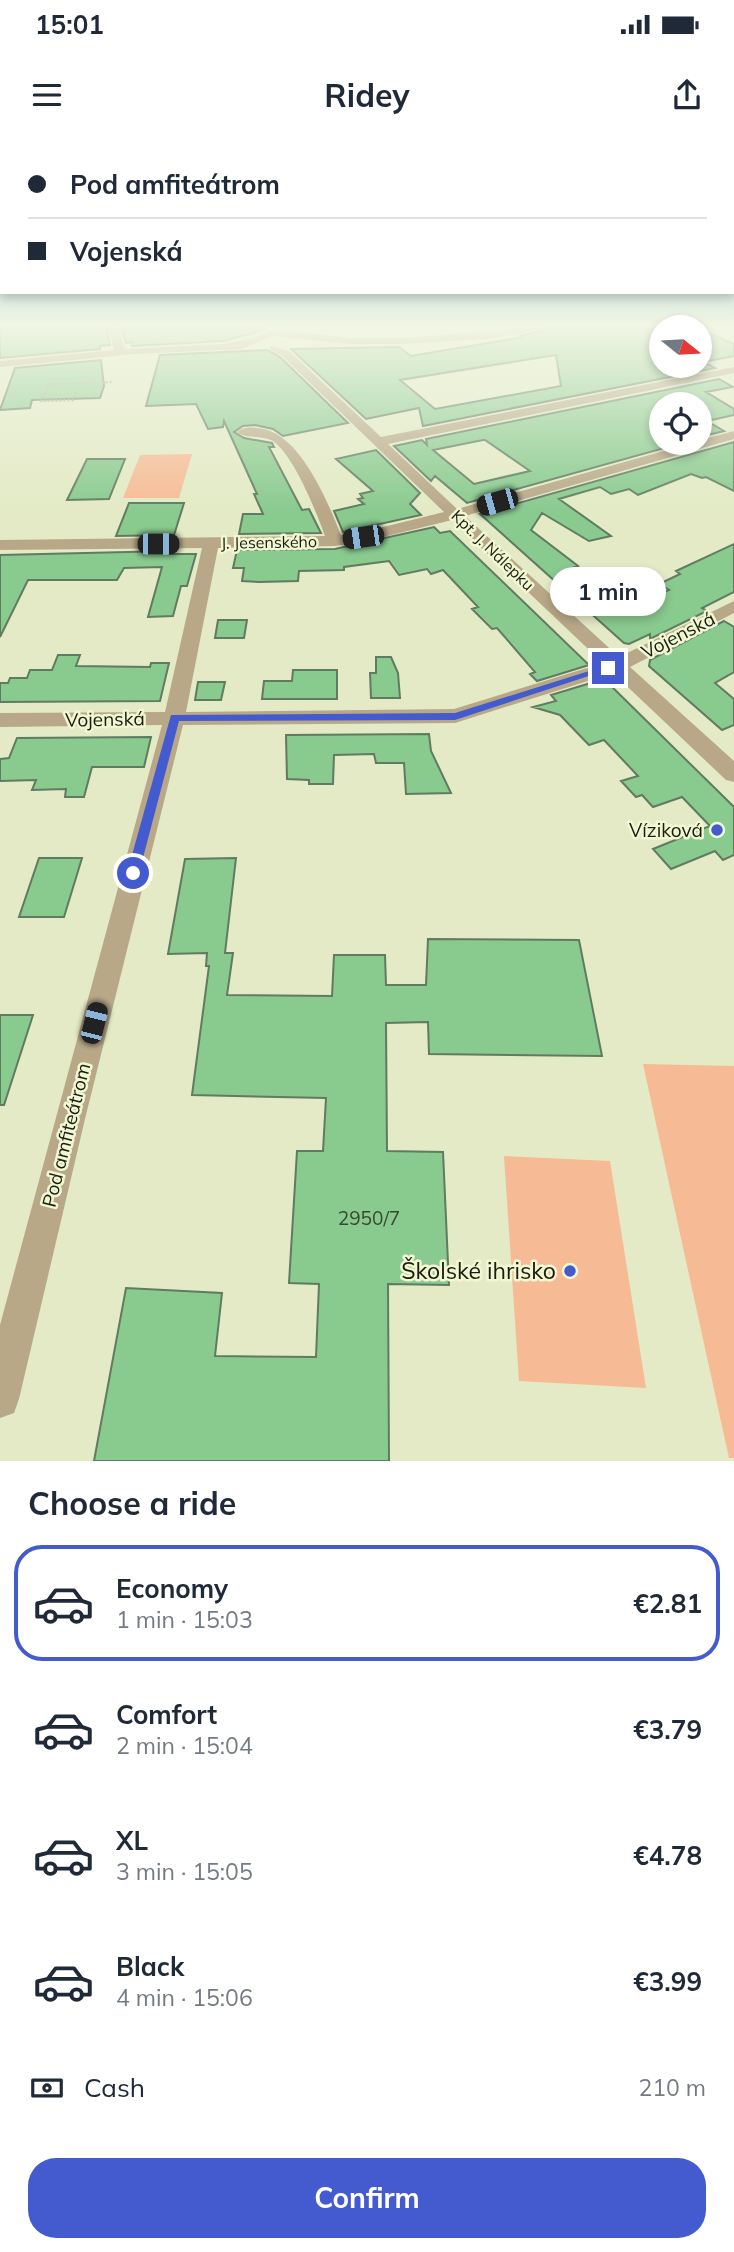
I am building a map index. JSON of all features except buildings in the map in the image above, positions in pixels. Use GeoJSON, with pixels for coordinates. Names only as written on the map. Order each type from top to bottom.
{"type":"FeatureCollection","features":[{"type":"Feature","properties":{"kind":"street","name":"Kpt. J. Nálepku"},"geometry":{"type":"LineString","coordinates":[[328,388],[378,442],[734,774]]}},
{"type":"Feature","properties":{"kind":"street"},"geometry":{"type":"LineString","coordinates":[[378,442],[647,388]]}},
{"type":"Feature","properties":{"kind":"street"},"geometry":{"type":"LineString","coordinates":[[244,432],[267,432],[284,444],[327,521],[335,541]]}},
{"type":"Feature","properties":{"kind":"street","name":"J. Jesenského"},"geometry":{"type":"LineString","coordinates":[[0,545],[335,541],[363,537],[455,514],[734,435]]}},
{"type":"Feature","properties":{"kind":"street","name":"Pod amfiteátrom"},"geometry":{"type":"LineString","coordinates":[[0,1399],[69,1119],[174,718],[211,543]]}},
{"type":"Feature","properties":{"kind":"street","name":"Vojenská"},"geometry":{"type":"LineString","coordinates":[[0,720],[455,716],[618,665],[734,606]]}},
{"type":"Feature","properties":{"kind":"path"},"geometry":{"type":"LineString","coordinates":[[47,388],[41,401],[73,400],[76,391]]}},
{"type":"Feature","properties":{"kind":"shaded area"},"geometry":{"type":"Polygon","coordinates":[[[192,454],[179,498],[123,498],[140,455],[192,454]]]}},
{"type":"Feature","properties":{"kind":"shaded area"},"geometry":{"type":"Polygon","coordinates":[[[643,1064],[734,1066],[734,1458],[729,1458],[643,1064]]]}},
{"type":"Feature","properties":{"kind":"shaded area","name":"Školské ihrisko"},"geometry":{"type":"Polygon","coordinates":[[[504,1156],[610,1161],[646,1388],[519,1381],[504,1156]]]}},
{"type":"Feature","properties":{"kind":"place","name":"Víziková"},"geometry":{"type":"Point","coordinates":[717,830]}},
{"type":"Feature","properties":{"kind":"place","name":"Školské ihrisko"},"geometry":{"type":"Point","coordinates":[570,1271]}},
{"type":"Feature","properties":{"kind":"route"},"geometry":{"type":"LineString","coordinates":[[133,873],[174,718],[455,716],[608,668]]}}]}
